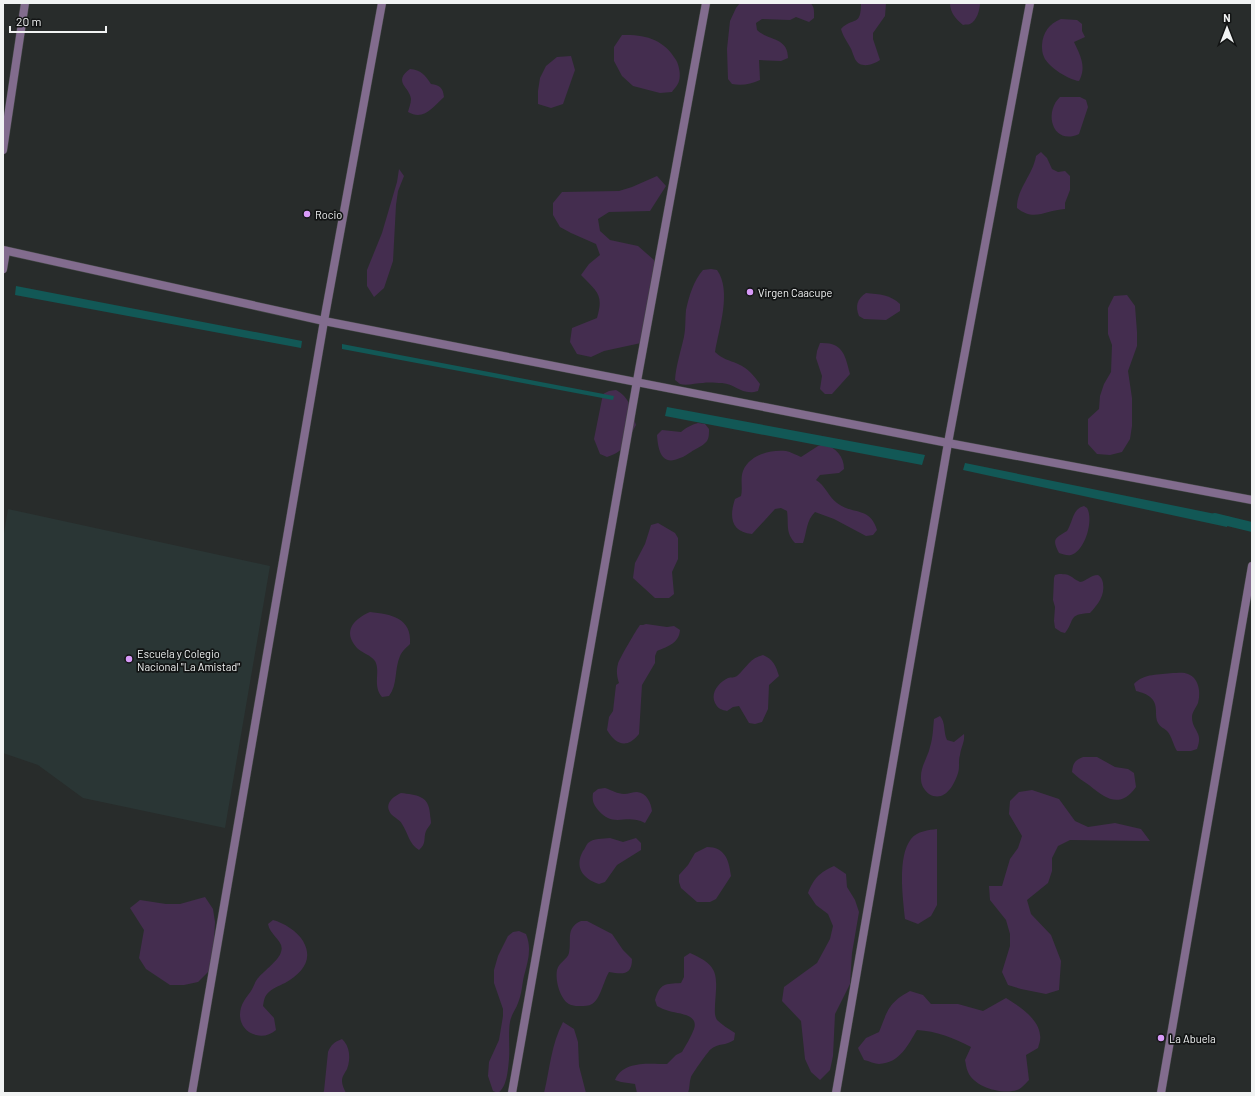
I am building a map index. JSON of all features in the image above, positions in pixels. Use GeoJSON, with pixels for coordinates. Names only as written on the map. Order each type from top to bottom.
{"type":"FeatureCollection","features":[{"type":"Feature","properties":{"kind":"street"},"geometry":{"type":"LineString","coordinates":[[3,150],[26,3]]}},
{"type":"Feature","properties":{"kind":"street"},"geometry":{"type":"LineString","coordinates":[[192,1093],[324,320],[382,3]]}},
{"type":"Feature","properties":{"kind":"street"},"geometry":{"type":"LineString","coordinates":[[512,1093],[637,381],[706,3]]}},
{"type":"Feature","properties":{"kind":"street"},"geometry":{"type":"LineString","coordinates":[[836,1093],[948,442],[1030,3]]}},
{"type":"Feature","properties":{"kind":"street"},"geometry":{"type":"LineString","coordinates":[[3,268],[4,251],[324,320],[1252,500]]}},
{"type":"Feature","properties":{"kind":"street"},"geometry":{"type":"LineString","coordinates":[[1161,1093],[1252,566]]}},
{"type":"Feature","properties":{"kind":"shaded area"},"geometry":{"type":"Polygon","coordinates":[[[740,3],[810,3],[812,4],[814,14],[814,18],[809,22],[796,17],[790,20],[762,19],[756,23],[757,30],[762,34],[777,40],[785,46],[788,58],[781,61],[759,60],[760,80],[743,85],[732,84],[728,79],[727,49],[730,21],[740,3]]]}},
{"type":"Feature","properties":{"kind":"shaded area"},"geometry":{"type":"Polygon","coordinates":[[[861,3],[886,3],[885,16],[873,33],[873,39],[880,60],[867,65],[857,62],[841,29],[845,25],[858,19],[861,11],[861,3]]]}},
{"type":"Feature","properties":{"kind":"shaded area"},"geometry":{"type":"Polygon","coordinates":[[[950,3],[980,3],[979,11],[976,18],[970,24],[963,25],[954,16],[950,3]]]}},
{"type":"Feature","properties":{"kind":"shaded area"},"geometry":{"type":"Polygon","coordinates":[[[1061,19],[1077,20],[1082,24],[1082,31],[1085,37],[1074,42],[1083,66],[1079,81],[1054,69],[1046,61],[1043,54],[1042,45],[1045,32],[1053,23],[1061,19]]]}},
{"type":"Feature","properties":{"kind":"shaded area"},"geometry":{"type":"Polygon","coordinates":[[[622,35],[646,37],[653,39],[666,47],[676,60],[680,76],[677,85],[672,92],[660,93],[633,86],[622,76],[614,61],[614,47],[622,35]]]}},
{"type":"Feature","properties":{"kind":"shaded area"},"geometry":{"type":"Polygon","coordinates":[[[571,56],[575,70],[563,104],[551,108],[538,104],[540,78],[546,66],[557,57],[571,56]]]}},
{"type":"Feature","properties":{"kind":"shaded area"},"geometry":{"type":"Polygon","coordinates":[[[410,69],[420,72],[431,84],[439,86],[443,91],[444,97],[432,109],[424,114],[419,115],[408,112],[411,99],[403,84],[402,77],[410,69]]]}},
{"type":"Feature","properties":{"kind":"shaded area"},"geometry":{"type":"Polygon","coordinates":[[[1060,97],[1080,97],[1086,100],[1088,107],[1079,134],[1070,137],[1063,136],[1057,132],[1053,126],[1052,111],[1060,97]]]}},
{"type":"Feature","properties":{"kind":"shaded area"},"geometry":{"type":"Polygon","coordinates":[[[1041,152],[1047,158],[1052,169],[1058,172],[1065,171],[1070,176],[1070,190],[1065,203],[1065,209],[1035,215],[1023,212],[1017,208],[1022,188],[1032,169],[1036,156],[1041,152]]]}},
{"type":"Feature","properties":{"kind":"shaded area"},"geometry":{"type":"Polygon","coordinates":[[[399,169],[404,176],[398,191],[396,205],[393,261],[384,288],[374,297],[367,286],[367,270],[382,233],[397,182],[399,169]]]}},
{"type":"Feature","properties":{"kind":"shaded area"},"geometry":{"type":"Polygon","coordinates":[[[657,176],[666,186],[650,211],[609,212],[598,219],[600,231],[610,240],[638,246],[654,260],[654,274],[641,343],[604,351],[591,357],[577,354],[570,342],[572,328],[597,318],[600,304],[598,294],[581,275],[589,264],[600,255],[596,244],[560,227],[553,215],[553,203],[562,192],[619,191],[657,176]]]}},
{"type":"Feature","properties":{"kind":"shaded area"},"geometry":{"type":"Polygon","coordinates":[[[703,270],[717,270],[724,288],[723,310],[715,352],[723,358],[748,370],[760,384],[758,391],[743,391],[731,385],[722,383],[683,385],[675,380],[685,333],[686,310],[690,294],[694,283],[703,270]]]}},
{"type":"Feature","properties":{"kind":"shaded area"},"geometry":{"type":"Polygon","coordinates":[[[866,293],[893,299],[900,304],[900,311],[886,320],[864,319],[859,316],[857,306],[859,300],[866,293]]]}},
{"type":"Feature","properties":{"kind":"shaded area"},"geometry":{"type":"Polygon","coordinates":[[[1127,295],[1135,306],[1137,332],[1137,346],[1128,371],[1132,398],[1132,426],[1130,439],[1122,452],[1110,455],[1097,454],[1088,444],[1088,419],[1099,409],[1100,396],[1104,384],[1111,372],[1112,345],[1108,334],[1108,308],[1114,296],[1127,295]]]}},
{"type":"Feature","properties":{"kind":"shaded area"},"geometry":{"type":"Polygon","coordinates":[[[820,343],[834,345],[842,351],[850,374],[832,394],[825,394],[820,389],[822,376],[816,358],[820,343]]]}},
{"type":"Feature","properties":{"kind":"shaded area"},"geometry":{"type":"Polygon","coordinates":[[[616,390],[627,400],[632,410],[636,425],[625,445],[618,452],[607,457],[600,454],[594,439],[603,394],[616,390]]]}},
{"type":"Feature","properties":{"kind":"shaded area"},"geometry":{"type":"Polygon","coordinates":[[[698,423],[705,424],[709,429],[708,439],[705,443],[681,458],[674,460],[669,460],[662,455],[658,446],[657,435],[662,430],[681,432],[689,426],[698,423]]]}},
{"type":"Feature","properties":{"kind":"shaded area"},"geometry":{"type":"Polygon","coordinates":[[[824,444],[836,450],[841,456],[844,469],[839,473],[820,475],[816,480],[837,503],[843,507],[860,512],[870,517],[877,530],[873,535],[866,536],[834,519],[815,512],[808,523],[803,543],[795,543],[788,528],[787,511],[781,508],[775,509],[752,534],[745,533],[736,527],[732,517],[733,506],[735,499],[741,496],[742,474],[746,465],[750,461],[761,454],[774,451],[786,451],[801,457],[818,446],[824,444]]]}},
{"type":"Feature","properties":{"kind":"shaded area"},"geometry":{"type":"Polygon","coordinates":[[[1084,506],[1087,508],[1089,513],[1089,527],[1084,542],[1076,552],[1071,555],[1059,553],[1055,544],[1056,539],[1067,531],[1077,510],[1084,506]]]}},
{"type":"Feature","properties":{"kind":"shaded area","name":"Escuela y Colegio Nacional \"La Amistad\""},"geometry":{"type":"Polygon","coordinates":[[[8,509],[270,566],[225,828],[83,798],[38,765],[3,753],[3,539],[8,509]]]}},
{"type":"Feature","properties":{"kind":"shaded area"},"geometry":{"type":"Polygon","coordinates":[[[658,523],[675,533],[678,538],[678,559],[672,572],[674,594],[669,598],[655,598],[633,578],[635,563],[645,544],[651,525],[658,523]]]}},
{"type":"Feature","properties":{"kind":"shaded area"},"geometry":{"type":"Polygon","coordinates":[[[1055,575],[1069,575],[1080,582],[1098,575],[1103,583],[1102,596],[1096,606],[1090,613],[1075,617],[1065,633],[1055,628],[1054,621],[1054,578],[1055,575]]]}},
{"type":"Feature","properties":{"kind":"shaded area"},"geometry":{"type":"Polygon","coordinates":[[[370,612],[385,614],[399,619],[408,628],[410,635],[410,644],[400,656],[394,687],[389,696],[382,697],[379,692],[377,683],[377,665],[375,661],[357,648],[350,636],[350,631],[355,622],[370,612]]]}},
{"type":"Feature","properties":{"kind":"shaded area"},"geometry":{"type":"Polygon","coordinates":[[[646,624],[667,627],[674,626],[680,630],[678,638],[673,644],[657,651],[655,663],[642,685],[639,734],[630,742],[622,743],[614,739],[607,730],[609,717],[613,711],[616,685],[619,683],[617,666],[638,627],[646,624]]]}},
{"type":"Feature","properties":{"kind":"shaded area"},"geometry":{"type":"Polygon","coordinates":[[[763,655],[774,663],[779,676],[769,685],[768,709],[762,722],[755,724],[749,723],[739,706],[733,707],[727,711],[719,708],[715,703],[714,695],[716,688],[721,682],[728,678],[737,676],[755,658],[763,655]]]}},
{"type":"Feature","properties":{"kind":"shaded area"},"geometry":{"type":"Polygon","coordinates":[[[1183,673],[1192,676],[1197,682],[1199,690],[1198,703],[1192,717],[1199,743],[1197,749],[1191,751],[1177,751],[1169,733],[1157,722],[1155,703],[1148,695],[1136,691],[1134,684],[1138,680],[1147,676],[1183,673]]]}},
{"type":"Feature","properties":{"kind":"shaded area"},"geometry":{"type":"Polygon","coordinates":[[[940,716],[947,740],[954,742],[964,734],[964,737],[959,757],[959,771],[954,783],[944,795],[934,796],[929,794],[923,787],[921,775],[931,744],[934,719],[940,716]]]}},
{"type":"Feature","properties":{"kind":"shaded area"},"geometry":{"type":"Polygon","coordinates":[[[1083,757],[1097,757],[1115,767],[1128,769],[1134,773],[1136,787],[1130,794],[1119,800],[1107,798],[1072,772],[1075,762],[1083,757]]]}},
{"type":"Feature","properties":{"kind":"shaded area"},"geometry":{"type":"Polygon","coordinates":[[[605,788],[622,794],[637,792],[646,796],[651,805],[652,811],[645,823],[631,819],[609,819],[604,816],[593,802],[593,793],[598,789],[605,788]]]}},
{"type":"Feature","properties":{"kind":"shaded area"},"geometry":{"type":"Polygon","coordinates":[[[1032,790],[1059,799],[1075,821],[1088,827],[1115,823],[1141,829],[1150,841],[1070,840],[1058,846],[1052,858],[1052,871],[1048,883],[1027,900],[1031,914],[1051,935],[1061,961],[1059,990],[1046,994],[1008,985],[1002,972],[1010,946],[1010,934],[1006,920],[990,900],[989,886],[1002,886],[1010,859],[1018,848],[1022,836],[1009,814],[1010,801],[1019,792],[1032,790]]]}},
{"type":"Feature","properties":{"kind":"shaded area"},"geometry":{"type":"Polygon","coordinates":[[[401,793],[421,797],[427,803],[429,808],[431,823],[426,831],[424,843],[419,850],[413,845],[404,827],[399,820],[392,815],[388,808],[392,799],[401,793]]]}},
{"type":"Feature","properties":{"kind":"shaded area"},"geometry":{"type":"Polygon","coordinates":[[[937,829],[937,905],[931,916],[918,924],[905,919],[902,878],[904,856],[911,839],[916,834],[923,831],[937,829]]]}},
{"type":"Feature","properties":{"kind":"shaded area"},"geometry":{"type":"Polygon","coordinates":[[[610,838],[623,842],[636,838],[641,843],[641,850],[617,865],[605,882],[599,884],[588,879],[582,872],[579,862],[580,857],[590,841],[595,839],[610,838]]]}},
{"type":"Feature","properties":{"kind":"shaded area"},"geometry":{"type":"Polygon","coordinates":[[[707,847],[718,849],[722,852],[729,865],[731,876],[716,899],[710,902],[697,902],[681,888],[679,875],[688,865],[695,853],[707,847]]]}},
{"type":"Feature","properties":{"kind":"shaded area"},"geometry":{"type":"Polygon","coordinates":[[[834,866],[846,874],[847,887],[855,900],[859,912],[852,953],[850,984],[835,1014],[833,1056],[830,1070],[820,1080],[811,1072],[805,1059],[801,1021],[782,1001],[784,987],[817,963],[830,939],[833,926],[828,914],[816,905],[808,893],[812,883],[818,876],[834,866]]]}},
{"type":"Feature","properties":{"kind":"shaded area"},"geometry":{"type":"Polygon","coordinates":[[[205,897],[213,909],[215,922],[213,960],[208,972],[198,982],[184,985],[170,985],[146,969],[139,958],[144,930],[130,908],[140,900],[166,904],[180,904],[205,897]]]}},
{"type":"Feature","properties":{"kind":"shaded area"},"geometry":{"type":"Polygon","coordinates":[[[273,920],[290,928],[300,937],[306,948],[307,960],[297,975],[271,990],[266,995],[263,1006],[274,1018],[276,1030],[266,1035],[259,1036],[246,1030],[241,1021],[240,1011],[256,980],[280,955],[282,948],[281,945],[271,932],[268,924],[273,920]]]}},
{"type":"Feature","properties":{"kind":"shaded area"},"geometry":{"type":"Polygon","coordinates":[[[581,921],[587,921],[612,934],[623,950],[632,959],[632,965],[625,973],[609,972],[600,994],[595,1002],[588,1006],[577,1006],[567,1003],[559,990],[557,974],[558,967],[569,953],[571,931],[576,924],[581,921]]]}},
{"type":"Feature","properties":{"kind":"shaded area"},"geometry":{"type":"Polygon","coordinates":[[[519,931],[526,934],[529,945],[529,955],[520,996],[510,1022],[509,1059],[506,1078],[503,1087],[498,1093],[493,1091],[488,1076],[489,1062],[499,1040],[503,1016],[503,1009],[494,983],[494,970],[498,956],[508,936],[513,932],[519,931]]]}},
{"type":"Feature","properties":{"kind":"shaded area"},"geometry":{"type":"Polygon","coordinates":[[[690,953],[707,962],[712,967],[716,979],[715,1016],[719,1022],[735,1033],[734,1040],[716,1046],[710,1050],[691,1077],[688,1093],[637,1093],[635,1084],[615,1080],[619,1074],[624,1069],[638,1064],[667,1064],[676,1055],[682,1052],[694,1029],[694,1020],[683,1014],[668,1011],[657,1006],[655,1000],[661,987],[667,984],[681,983],[684,977],[684,957],[690,953]]]}},
{"type":"Feature","properties":{"kind":"shaded area"},"geometry":{"type":"Polygon","coordinates":[[[910,991],[923,995],[931,1004],[958,1004],[983,1011],[1006,998],[1022,1009],[1036,1024],[1039,1029],[1040,1037],[1038,1048],[1026,1055],[1029,1080],[1017,1090],[1011,1091],[996,1090],[982,1086],[971,1077],[967,1069],[965,1060],[971,1047],[945,1036],[917,1030],[898,1057],[893,1060],[886,1063],[876,1064],[864,1060],[858,1048],[866,1038],[879,1032],[893,1003],[910,991]]]}},
{"type":"Feature","properties":{"kind":"shaded area"},"geometry":{"type":"Polygon","coordinates":[[[563,1022],[574,1029],[578,1042],[579,1066],[586,1093],[544,1093],[553,1048],[563,1022]]]}},
{"type":"Feature","properties":{"kind":"shaded area"},"geometry":{"type":"Polygon","coordinates":[[[342,1039],[347,1045],[349,1053],[347,1069],[342,1079],[346,1093],[323,1093],[328,1052],[333,1044],[342,1039]]]}},
{"type":"Feature","properties":{"kind":"water"},"geometry":{"type":"Polygon","coordinates":[[[16,286],[302,341],[301,348],[15,295],[16,286]]]}},
{"type":"Feature","properties":{"kind":"water"},"geometry":{"type":"Polygon","coordinates":[[[342,344],[614,396],[613,400],[342,349],[342,344]]]}},
{"type":"Feature","properties":{"kind":"water"},"geometry":{"type":"Polygon","coordinates":[[[667,407],[925,455],[922,465],[665,416],[667,407]]]}},
{"type":"Feature","properties":{"kind":"water"},"geometry":{"type":"Polygon","coordinates":[[[965,463],[1230,517],[1227,527],[963,470],[965,463]]]}},
{"type":"Feature","properties":{"kind":"waterway"},"geometry":{"type":"LineString","coordinates":[[1215,518],[1252,527]]}},
{"type":"Feature","properties":{"kind":"place","name":"Rocio"},"geometry":{"type":"Point","coordinates":[307,214]}},
{"type":"Feature","properties":{"kind":"place","name":"Virgen Caacupe"},"geometry":{"type":"Point","coordinates":[750,292]}},
{"type":"Feature","properties":{"kind":"place","name":"Escuela y Colegio Nacional \"La Amistad\""},"geometry":{"type":"Point","coordinates":[129,659]}},
{"type":"Feature","properties":{"kind":"place","name":"La Abuela"},"geometry":{"type":"Point","coordinates":[1161,1038]}}]}
